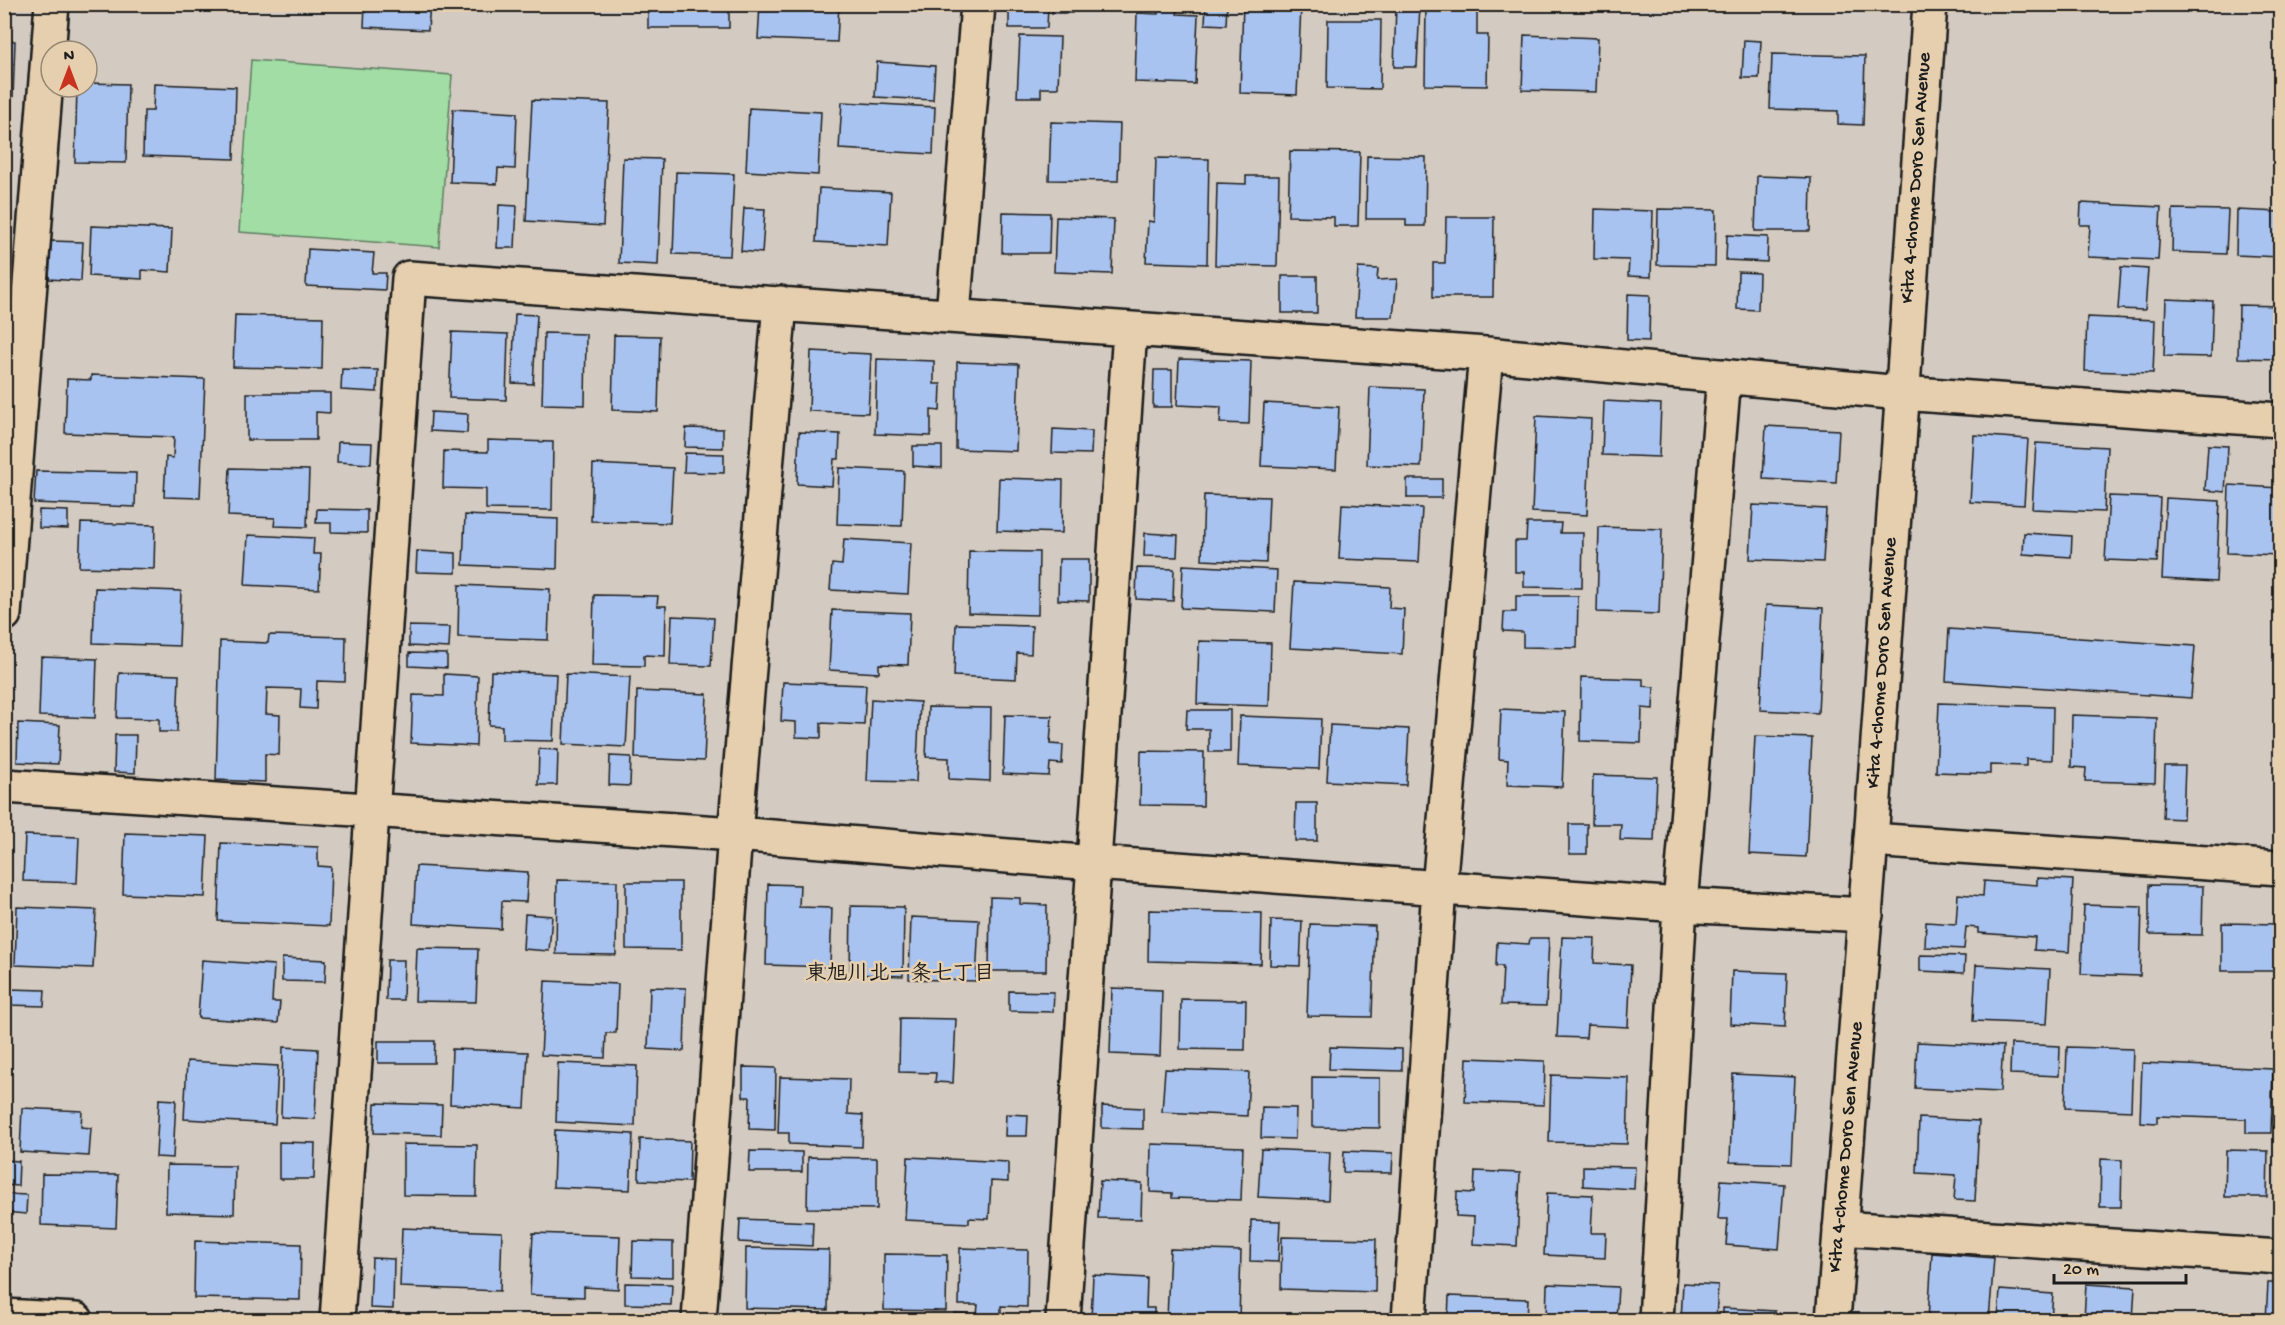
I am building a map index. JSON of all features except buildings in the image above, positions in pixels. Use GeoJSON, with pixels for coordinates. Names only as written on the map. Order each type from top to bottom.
{"type":"FeatureCollection","features":[{"type":"Feature","properties":{"kind":"street"},"geometry":{"type":"LineString","coordinates":[[4,614],[52,4]]}},
{"type":"Feature","properties":{"kind":"street"},"geometry":{"type":"LineString","coordinates":[[953,315],[978,4]]}},
{"type":"Feature","properties":{"kind":"street","name":"Kita 4-chome Doro Sen Avenue"},"geometry":{"type":"LineString","coordinates":[[1833,1320],[1866,915],[1930,4]]}},
{"type":"Feature","properties":{"kind":"street"},"geometry":{"type":"LineString","coordinates":[[337,1320],[409,278],[1486,354],[1901,393],[2280,420]]}},
{"type":"Feature","properties":{"kind":"street"},"geometry":{"type":"LineString","coordinates":[[699,1320],[735,834],[780,303]]}},
{"type":"Feature","properties":{"kind":"street"},"geometry":{"type":"LineString","coordinates":[[1063,1320],[1130,330]]}},
{"type":"Feature","properties":{"kind":"street"},"geometry":{"type":"LineString","coordinates":[[1409,1320],[1439,888],[1486,354]]}},
{"type":"Feature","properties":{"kind":"street"},"geometry":{"type":"LineString","coordinates":[[1656,1320],[1680,905],[1724,376]]}},
{"type":"Feature","properties":{"kind":"street"},"geometry":{"type":"LineString","coordinates":[[4,786],[735,834],[1094,863],[1680,905],[1866,915]]}},
{"type":"Feature","properties":{"kind":"street"},"geometry":{"type":"LineString","coordinates":[[1871,840],[2280,868]]}},
{"type":"Feature","properties":{"kind":"street"},"geometry":{"type":"LineString","coordinates":[[1840,1227],[2280,1257]]}},
{"type":"Feature","properties":{"kind":"street"},"geometry":{"type":"LineString","coordinates":[[4,1316],[76,1320]]}},
{"type":"Feature","properties":{"kind":"green space"},"geometry":{"type":"Polygon","coordinates":[[[251,60],[452,75],[439,247],[239,232],[251,60]]]}},
{"type":"Feature","properties":{"kind":"district","name":"東旭川北一条七丁目"},"geometry":{"type":"Point","coordinates":[900,975]}}]}
